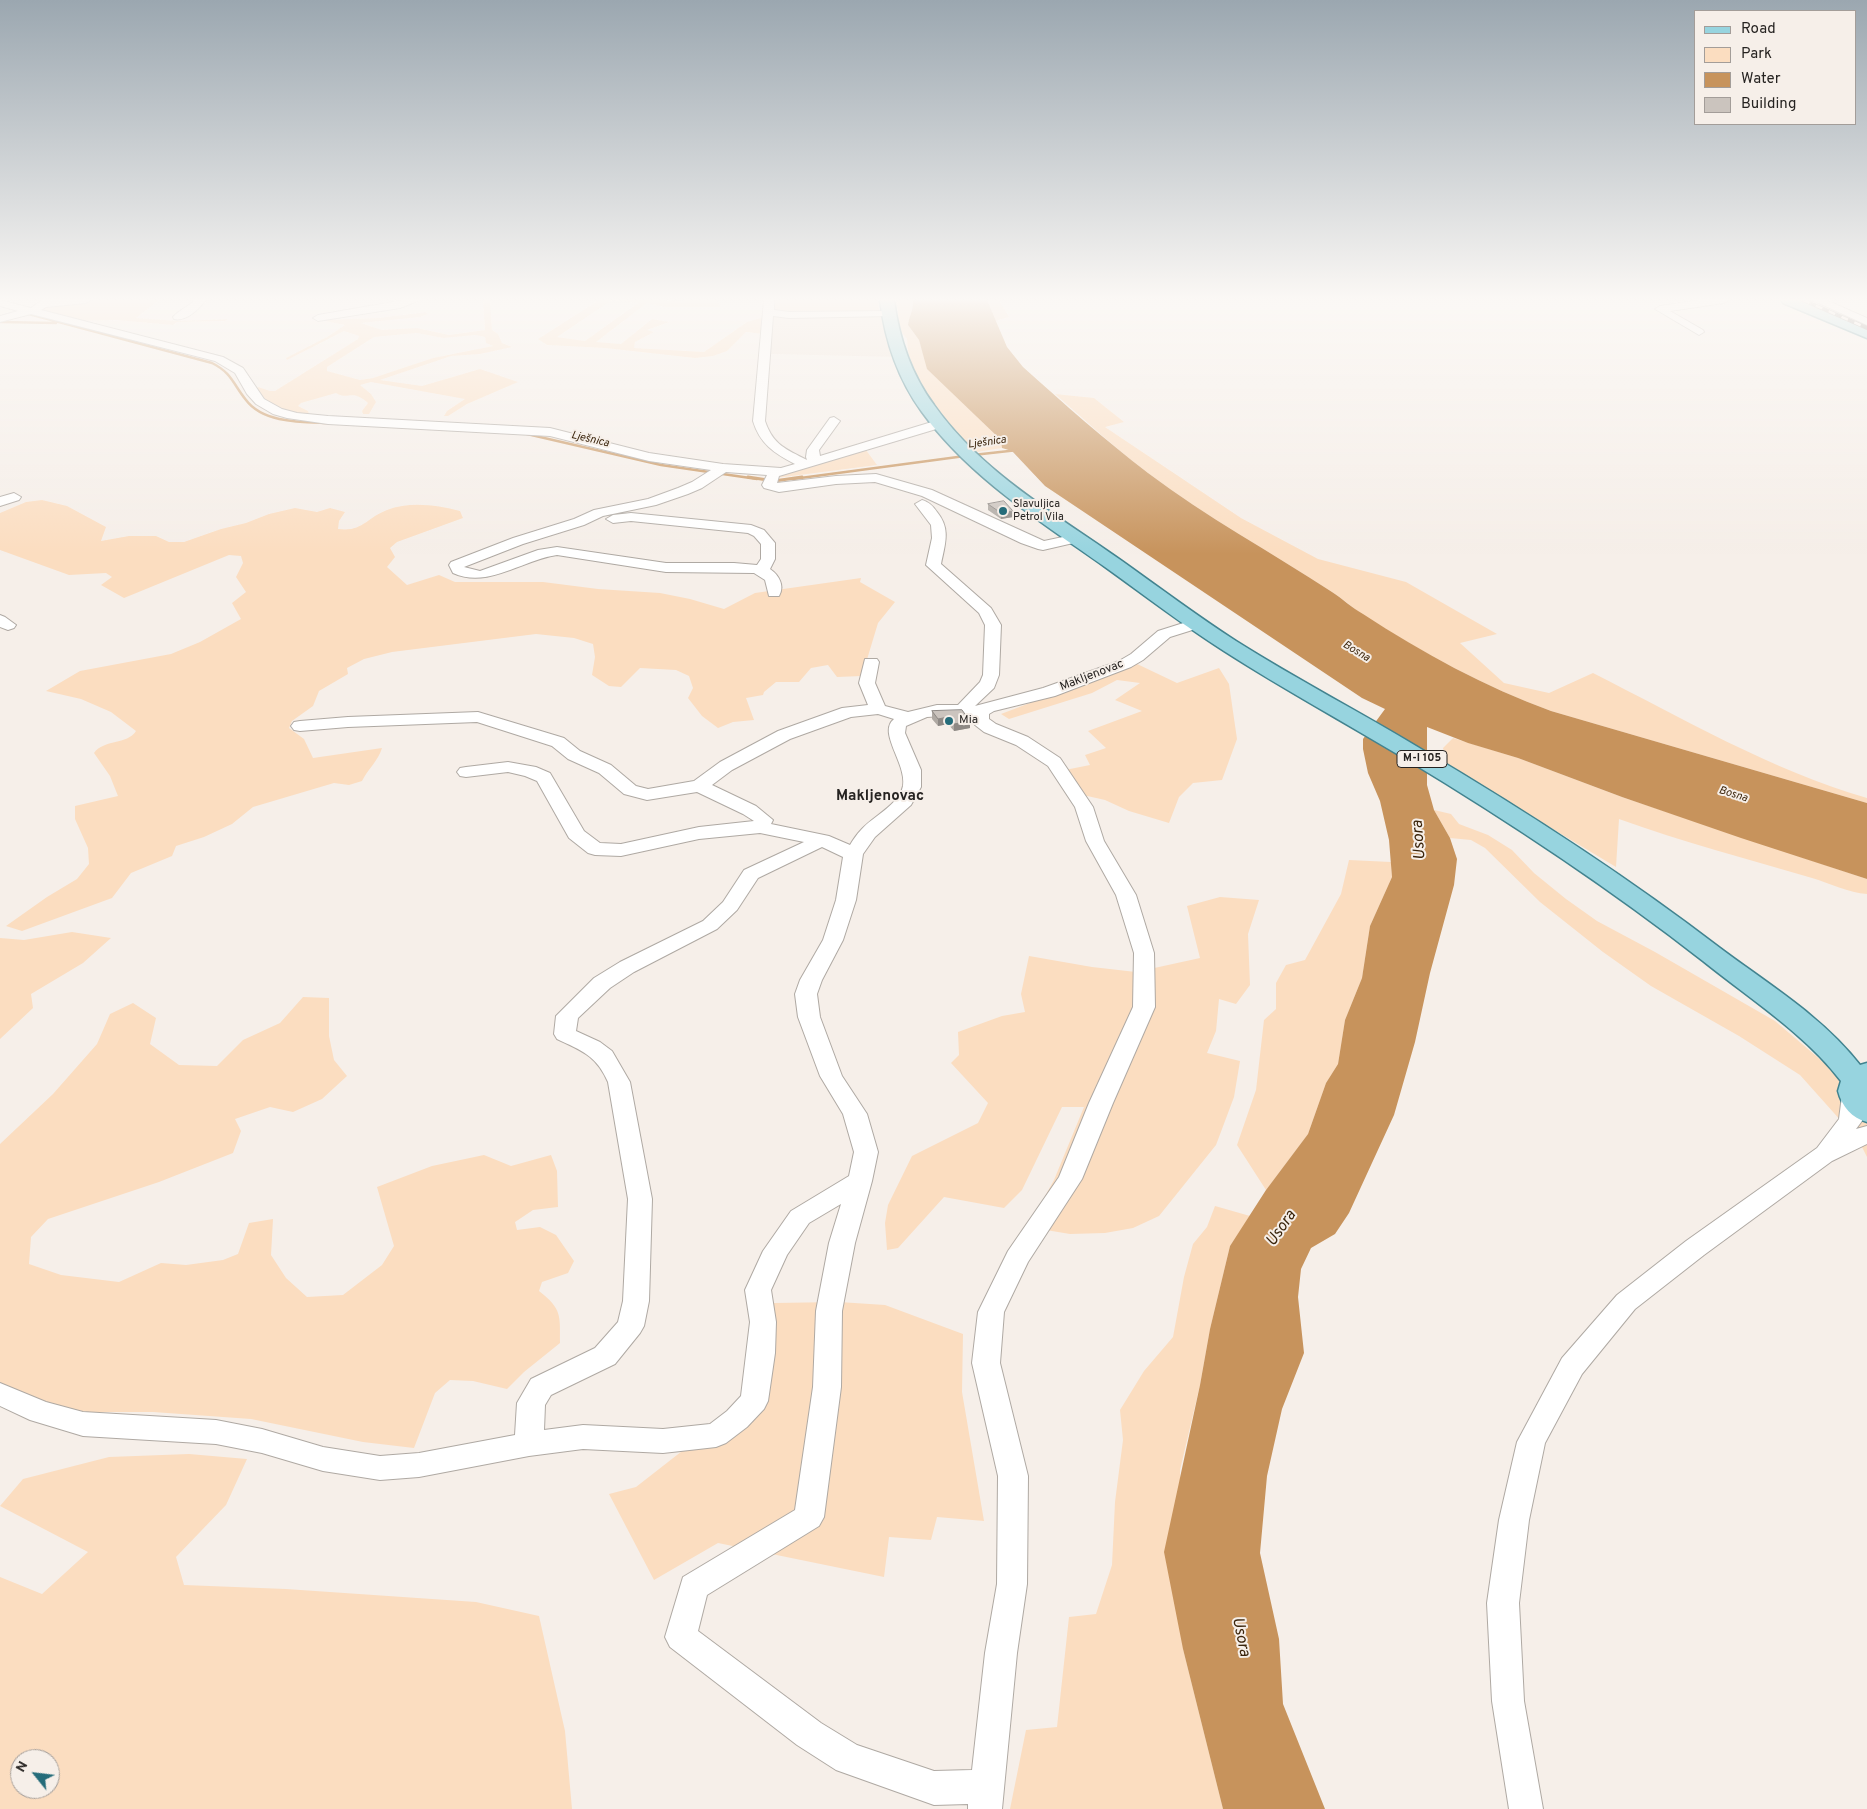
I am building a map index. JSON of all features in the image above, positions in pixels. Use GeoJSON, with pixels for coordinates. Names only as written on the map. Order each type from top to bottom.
{"type":"FeatureCollection","features":[{"type":"Feature","properties":{"kind":"main road","name":"M-I 105"},"geometry":{"type":"LineString","coordinates":[[913,384],[939,424],[963,449],[1004,484],[1077,538],[1166,603],[1246,656],[1413,754],[1595,869],[1677,927],[1822,1040],[1862,1084]]}},
{"type":"Feature","properties":{"kind":"main road"},"geometry":{"type":"LineString","coordinates":[[1166,603],[1171,613],[1168,629]]}},
{"type":"Feature","properties":{"kind":"street"},"geometry":{"type":"LineString","coordinates":[[249,384],[254,395],[267,406],[294,416],[328,420],[550,432],[715,473]]}},
{"type":"Feature","properties":{"kind":"street"},"geometry":{"type":"LineString","coordinates":[[762,384],[759,421],[764,438],[775,448],[812,463]]}},
{"type":"Feature","properties":{"kind":"street"},"geometry":{"type":"LineString","coordinates":[[812,463],[813,450],[834,421]]}},
{"type":"Feature","properties":{"kind":"street"},"geometry":{"type":"LineString","coordinates":[[301,426],[516,437],[654,469],[771,478],[812,463],[939,424]]}},
{"type":"Feature","properties":{"kind":"street"},"geometry":{"type":"LineString","coordinates":[[715,473],[667,497],[599,513],[579,522],[540,533],[470,558],[456,565],[458,570],[472,575],[481,575],[543,553],[557,551],[682,569],[730,569],[762,572],[770,576],[775,584],[774,593]]}},
{"type":"Feature","properties":{"kind":"street"},"geometry":{"type":"LineString","coordinates":[[771,478],[779,488],[836,480],[876,478],[927,493],[1026,540],[1043,546],[1077,538]]}},
{"type":"Feature","properties":{"kind":"street"},"geometry":{"type":"LineString","coordinates":[[0,502],[14,497]]}},
{"type":"Feature","properties":{"kind":"street"},"geometry":{"type":"LineString","coordinates":[[907,717],[898,724],[896,733],[912,770],[912,787],[905,801],[868,834],[854,854],[846,900],[833,940],[811,980],[806,994],[809,1017],[831,1076],[855,1114],[866,1152],[842,1243],[829,1311],[827,1387],[809,1517],[694,1587],[681,1637],[809,1734],[848,1758],[934,1788],[987,1798],[1001,1652],[1012,1584],[1013,1486],[1013,1476],[986,1363],[991,1312],[1017,1258],[1070,1178],[1144,1007],[1144,953],[1126,895],[1095,842],[1084,807],[1054,762],[1022,741],[990,728],[972,710],[988,684],[991,675],[993,625],[986,611],[933,565],[938,546],[938,521],[922,504]]}},
{"type":"Feature","properties":{"kind":"street"},"geometry":{"type":"LineString","coordinates":[[579,522],[631,517],[751,529],[759,533],[768,543],[768,559],[762,572]]}},
{"type":"Feature","properties":{"kind":"street","name":"Makljenovac"},"geometry":{"type":"LineString","coordinates":[[907,717],[972,710],[1048,692],[1125,664],[1137,658],[1168,629],[1195,623]]}},
{"type":"Feature","properties":{"kind":"street"},"geometry":{"type":"LineString","coordinates":[[871,662],[867,683],[878,709]]}},
{"type":"Feature","properties":{"kind":"street"},"geometry":{"type":"LineString","coordinates":[[300,726],[367,721],[478,717],[558,742],[574,754],[605,769],[630,790],[647,794],[700,786],[726,766],[784,735],[848,712],[878,709],[907,717]]}},
{"type":"Feature","properties":{"kind":"street"},"geometry":{"type":"LineString","coordinates":[[466,772],[508,768],[530,771],[544,777],[576,834],[595,849],[621,850],[698,833],[760,827],[822,840],[854,854]]}},
{"type":"Feature","properties":{"kind":"street"},"geometry":{"type":"LineString","coordinates":[[700,786],[720,798],[757,813],[764,820],[760,827]]}},
{"type":"Feature","properties":{"kind":"street"},"geometry":{"type":"LineString","coordinates":[[529,1444],[531,1403],[540,1388],[606,1356],[631,1326],[636,1301],[640,1199],[619,1082],[613,1066],[605,1054],[565,1034],[567,1016],[602,983],[627,967],[710,925],[730,906],[751,874],[822,840]]}},
{"type":"Feature","properties":{"kind":"street"},"geometry":{"type":"LineString","coordinates":[[1824,1155],[1850,1121],[1862,1084]]}},
{"type":"Feature","properties":{"kind":"street"},"geometry":{"type":"LineString","coordinates":[[1526,1809],[1508,1701],[1503,1603],[1514,1520],[1531,1442],[1572,1366],[1626,1302],[1695,1248],[1824,1155],[1867,1134]]}},
{"type":"Feature","properties":{"kind":"street"},"geometry":{"type":"LineString","coordinates":[[0,1394],[40,1412],[83,1424],[216,1432],[262,1440],[323,1459],[380,1468],[420,1465],[529,1444],[583,1437],[663,1441],[716,1434],[737,1419],[754,1401],[761,1353],[763,1322],[758,1290],[776,1251],[800,1217],[860,1180]]}},
{"type":"Feature","properties":{"kind":"green space"},"geometry":{"type":"Polygon","coordinates":[[[286,384],[362,384],[360,385],[371,394],[376,402],[369,414],[363,414],[362,411],[368,403],[358,396],[344,396],[336,393],[301,403],[298,406],[308,411],[310,417],[272,407],[256,390],[258,387],[275,391],[286,384]]]}},
{"type":"Feature","properties":{"kind":"green space"},"geometry":{"type":"Polygon","coordinates":[[[384,384],[422,386],[512,384],[467,404],[448,416],[444,416],[447,411],[465,399],[384,384]]]}},
{"type":"Feature","properties":{"kind":"green space"},"geometry":{"type":"Polygon","coordinates":[[[920,384],[944,384],[1001,440],[1002,448],[977,452],[940,416],[920,384]]]}},
{"type":"Feature","properties":{"kind":"green space"},"geometry":{"type":"Polygon","coordinates":[[[1055,394],[1094,398],[1124,422],[1105,427],[1241,518],[1318,559],[1406,582],[1497,634],[1460,643],[1504,683],[1549,693],[1593,673],[1727,742],[1796,773],[1867,798],[1867,803],[1551,711],[1478,680],[1408,643],[1363,615],[1332,592],[1170,489],[1124,454],[1055,394]]]}},
{"type":"Feature","properties":{"kind":"green space"},"geometry":{"type":"Polygon","coordinates":[[[866,450],[877,465],[776,478],[778,475],[866,450]]]}},
{"type":"Feature","properties":{"kind":"green space"},"geometry":{"type":"Polygon","coordinates":[[[42,500],[67,506],[106,527],[101,541],[129,536],[156,536],[169,542],[184,542],[269,514],[295,508],[317,512],[330,508],[345,512],[339,521],[338,529],[359,526],[380,513],[396,507],[414,505],[433,506],[460,511],[463,518],[397,542],[390,548],[395,557],[387,567],[407,585],[439,575],[455,582],[543,582],[598,589],[660,593],[724,609],[755,593],[861,578],[860,582],[895,602],[878,623],[862,676],[837,677],[828,665],[811,668],[799,682],[776,682],[763,695],[746,698],[754,720],[733,722],[718,728],[702,716],[688,698],[693,688],[689,676],[676,670],[640,668],[621,687],[609,686],[592,675],[595,657],[593,644],[574,638],[536,634],[392,652],[364,659],[347,668],[348,674],[319,691],[313,706],[292,721],[289,728],[304,739],[313,758],[382,748],[362,781],[349,785],[334,783],[253,807],[232,824],[204,837],[176,846],[172,856],[131,873],[112,898],[22,931],[6,926],[47,897],[77,879],[89,864],[88,848],[75,819],[75,806],[118,796],[110,776],[94,753],[104,746],[127,738],[136,731],[111,712],[81,699],[46,691],[80,671],[171,654],[200,642],[241,619],[232,603],[246,592],[236,577],[243,563],[241,556],[229,555],[124,598],[101,585],[112,577],[106,573],[69,575],[0,550],[0,513],[26,502],[42,500]]]}},
{"type":"Feature","properties":{"kind":"green space"},"geometry":{"type":"Polygon","coordinates":[[[1135,663],[1177,683],[1219,668],[1229,684],[1237,739],[1222,780],[1193,783],[1179,797],[1169,823],[1129,811],[1105,800],[1074,793],[1065,770],[1090,765],[1085,755],[1106,748],[1088,731],[1142,711],[1115,700],[1140,683],[1117,680],[1092,693],[1009,719],[1001,714],[1135,663]]]}},
{"type":"Feature","properties":{"kind":"green space"},"geometry":{"type":"Polygon","coordinates":[[[1453,738],[1518,758],[1622,797],[1867,879],[1867,894],[1846,890],[1619,819],[1616,867],[1448,766],[1443,748],[1453,738]]]}},
{"type":"Feature","properties":{"kind":"green space"},"geometry":{"type":"Polygon","coordinates":[[[1434,810],[1451,814],[1459,824],[1488,835],[1512,850],[1534,873],[1597,921],[1775,1021],[1849,1084],[1867,1117],[1867,1157],[1859,1141],[1800,1075],[1739,1036],[1651,986],[1603,952],[1540,902],[1485,848],[1471,840],[1450,838],[1434,810]]]}},
{"type":"Feature","properties":{"kind":"green space"},"geometry":{"type":"Polygon","coordinates":[[[1349,860],[1391,862],[1392,877],[1370,926],[1362,978],[1345,1020],[1338,1064],[1326,1083],[1308,1134],[1266,1190],[1237,1145],[1256,1090],[1264,1020],[1276,1009],[1276,983],[1286,965],[1305,960],[1341,894],[1349,860]]]}},
{"type":"Feature","properties":{"kind":"green space"},"geometry":{"type":"Polygon","coordinates":[[[1220,897],[1259,900],[1248,934],[1250,985],[1236,1004],[1219,999],[1216,1031],[1207,1053],[1240,1061],[1234,1097],[1216,1145],[1159,1216],[1133,1228],[1105,1233],[1070,1234],[1028,1227],[1054,1180],[1084,1107],[1062,1107],[1022,1190],[1004,1208],[944,1197],[898,1248],[887,1250],[885,1223],[888,1205],[912,1156],[978,1123],[988,1103],[951,1063],[959,1055],[958,1032],[1002,1016],[1025,1012],[1021,994],[1029,956],[1092,967],[1136,972],[1200,958],[1187,906],[1220,897]]]}},
{"type":"Feature","properties":{"kind":"green space"},"geometry":{"type":"Polygon","coordinates":[[[72,932],[111,938],[83,963],[31,994],[33,1008],[0,1039],[0,938],[24,940],[72,932]]]}},
{"type":"Feature","properties":{"kind":"green space"},"geometry":{"type":"Polygon","coordinates":[[[303,997],[329,998],[329,1036],[334,1060],[347,1076],[322,1099],[293,1112],[270,1107],[235,1119],[241,1131],[233,1153],[159,1182],[48,1219],[31,1237],[29,1264],[61,1275],[119,1282],[161,1263],[186,1265],[223,1260],[238,1254],[249,1223],[273,1219],[271,1255],[286,1278],[307,1297],[343,1295],[382,1265],[394,1246],[377,1187],[432,1166],[484,1155],[511,1166],[551,1155],[557,1171],[558,1207],[533,1210],[515,1222],[517,1230],[540,1227],[556,1235],[574,1261],[568,1273],[542,1282],[539,1291],[556,1308],[560,1326],[560,1343],[524,1372],[507,1389],[473,1381],[450,1380],[435,1393],[414,1448],[363,1442],[251,1419],[153,1412],[88,1412],[31,1402],[0,1384],[0,1144],[53,1094],[97,1044],[110,1014],[133,1003],[156,1018],[150,1044],[179,1065],[217,1066],[243,1040],[280,1023],[303,997]]]}},
{"type":"Feature","properties":{"kind":"green space"},"geometry":{"type":"Polygon","coordinates":[[[1215,1206],[1250,1216],[1230,1246],[1180,1470],[1183,1649],[1223,1809],[1010,1809],[1026,1730],[1057,1727],[1069,1617],[1096,1614],[1112,1565],[1115,1502],[1123,1440],[1120,1410],[1144,1371],[1173,1337],[1184,1277],[1193,1244],[1207,1227],[1215,1206]]]}},
{"type":"Feature","properties":{"kind":"green space"},"geometry":{"type":"Polygon","coordinates":[[[839,1302],[885,1305],[963,1334],[962,1392],[984,1521],[937,1517],[931,1540],[889,1537],[884,1577],[718,1543],[654,1580],[609,1494],[636,1487],[718,1423],[748,1389],[766,1361],[774,1303],[839,1302]]]}},
{"type":"Feature","properties":{"kind":"green space"},"geometry":{"type":"Polygon","coordinates":[[[189,1454],[247,1459],[226,1505],[176,1557],[184,1585],[286,1589],[476,1602],[539,1616],[565,1731],[572,1809],[0,1809],[0,1577],[42,1594],[88,1552],[0,1506],[23,1479],[109,1457],[189,1454]]]}},
{"type":"Feature","properties":{"kind":"water"},"geometry":{"type":"Polygon","coordinates":[[[943,384],[1043,384],[1084,421],[1170,489],[1309,577],[1359,612],[1431,656],[1526,702],[1551,711],[1867,803],[1867,879],[1622,797],[1518,758],[1468,743],[1427,727],[1427,785],[1434,810],[1450,838],[1457,859],[1454,885],[1430,973],[1415,1042],[1394,1115],[1349,1213],[1335,1234],[1311,1248],[1301,1269],[1298,1297],[1304,1353],[1282,1409],[1267,1476],[1260,1553],[1279,1639],[1283,1704],[1325,1809],[1223,1809],[1183,1649],[1164,1552],[1200,1385],[1210,1329],[1230,1246],[1266,1190],[1308,1134],[1326,1083],[1338,1064],[1345,1020],[1362,978],[1370,926],[1392,877],[1389,840],[1380,801],[1368,773],[1363,749],[1363,739],[1385,709],[1362,698],[1045,486],[1012,451],[1002,448],[1001,440],[943,384]]]}},
{"type":"Feature","properties":{"kind":"building"},"geometry":{"type":"Polygon","coordinates":[[[1004,501],[1013,511],[1001,513],[988,504],[1004,501]]]}},
{"type":"Feature","properties":{"kind":"building"},"geometry":{"type":"Polygon","coordinates":[[[962,710],[970,721],[954,724],[948,717],[938,719],[932,711],[962,710]]]}},
{"type":"Feature","properties":{"kind":"waterway","name":"Lješnica"},"geometry":{"type":"LineString","coordinates":[[235,384],[253,408],[262,413],[283,420],[327,423]]}},
{"type":"Feature","properties":{"kind":"waterway","name":"Lješnica"},"geometry":{"type":"LineString","coordinates":[[527,434],[661,465],[757,479]]}},
{"type":"Feature","properties":{"kind":"waterway","name":"Lješnica"},"geometry":{"type":"LineString","coordinates":[[973,455],[1018,450]]}},
{"type":"Feature","properties":{"kind":"waterway","name":"Lješnica"},"geometry":{"type":"LineString","coordinates":[[793,479],[965,456]]}},
{"type":"Feature","properties":{"kind":"waterway","name":"Lješnica"},"geometry":{"type":"LineString","coordinates":[[748,477],[774,481],[802,477]]}},
{"type":"Feature","properties":{"kind":"place","name":"Slavuljica Petrol Vila"},"geometry":{"type":"Point","coordinates":[1003,511]}},
{"type":"Feature","properties":{"kind":"place","name":"Mia"},"geometry":{"type":"Point","coordinates":[949,721]}},
{"type":"Feature","properties":{"kind":"district","name":"Makljenovac"},"geometry":{"type":"Point","coordinates":[880,797]}},
{"type":"Feature","properties":{"kind":"water label","name":"Bosna"},"geometry":{"type":"Point","coordinates":[1356,652]}},
{"type":"Feature","properties":{"kind":"water label","name":"Bosna"},"geometry":{"type":"Point","coordinates":[1733,795]}},
{"type":"Feature","properties":{"kind":"water label","name":"Usora"},"geometry":{"type":"Point","coordinates":[1420,840]}},
{"type":"Feature","properties":{"kind":"water label","name":"Usora"},"geometry":{"type":"Point","coordinates":[1282,1229]}},
{"type":"Feature","properties":{"kind":"water label","name":"Usora"},"geometry":{"type":"Point","coordinates":[1240,1637]}}]}
